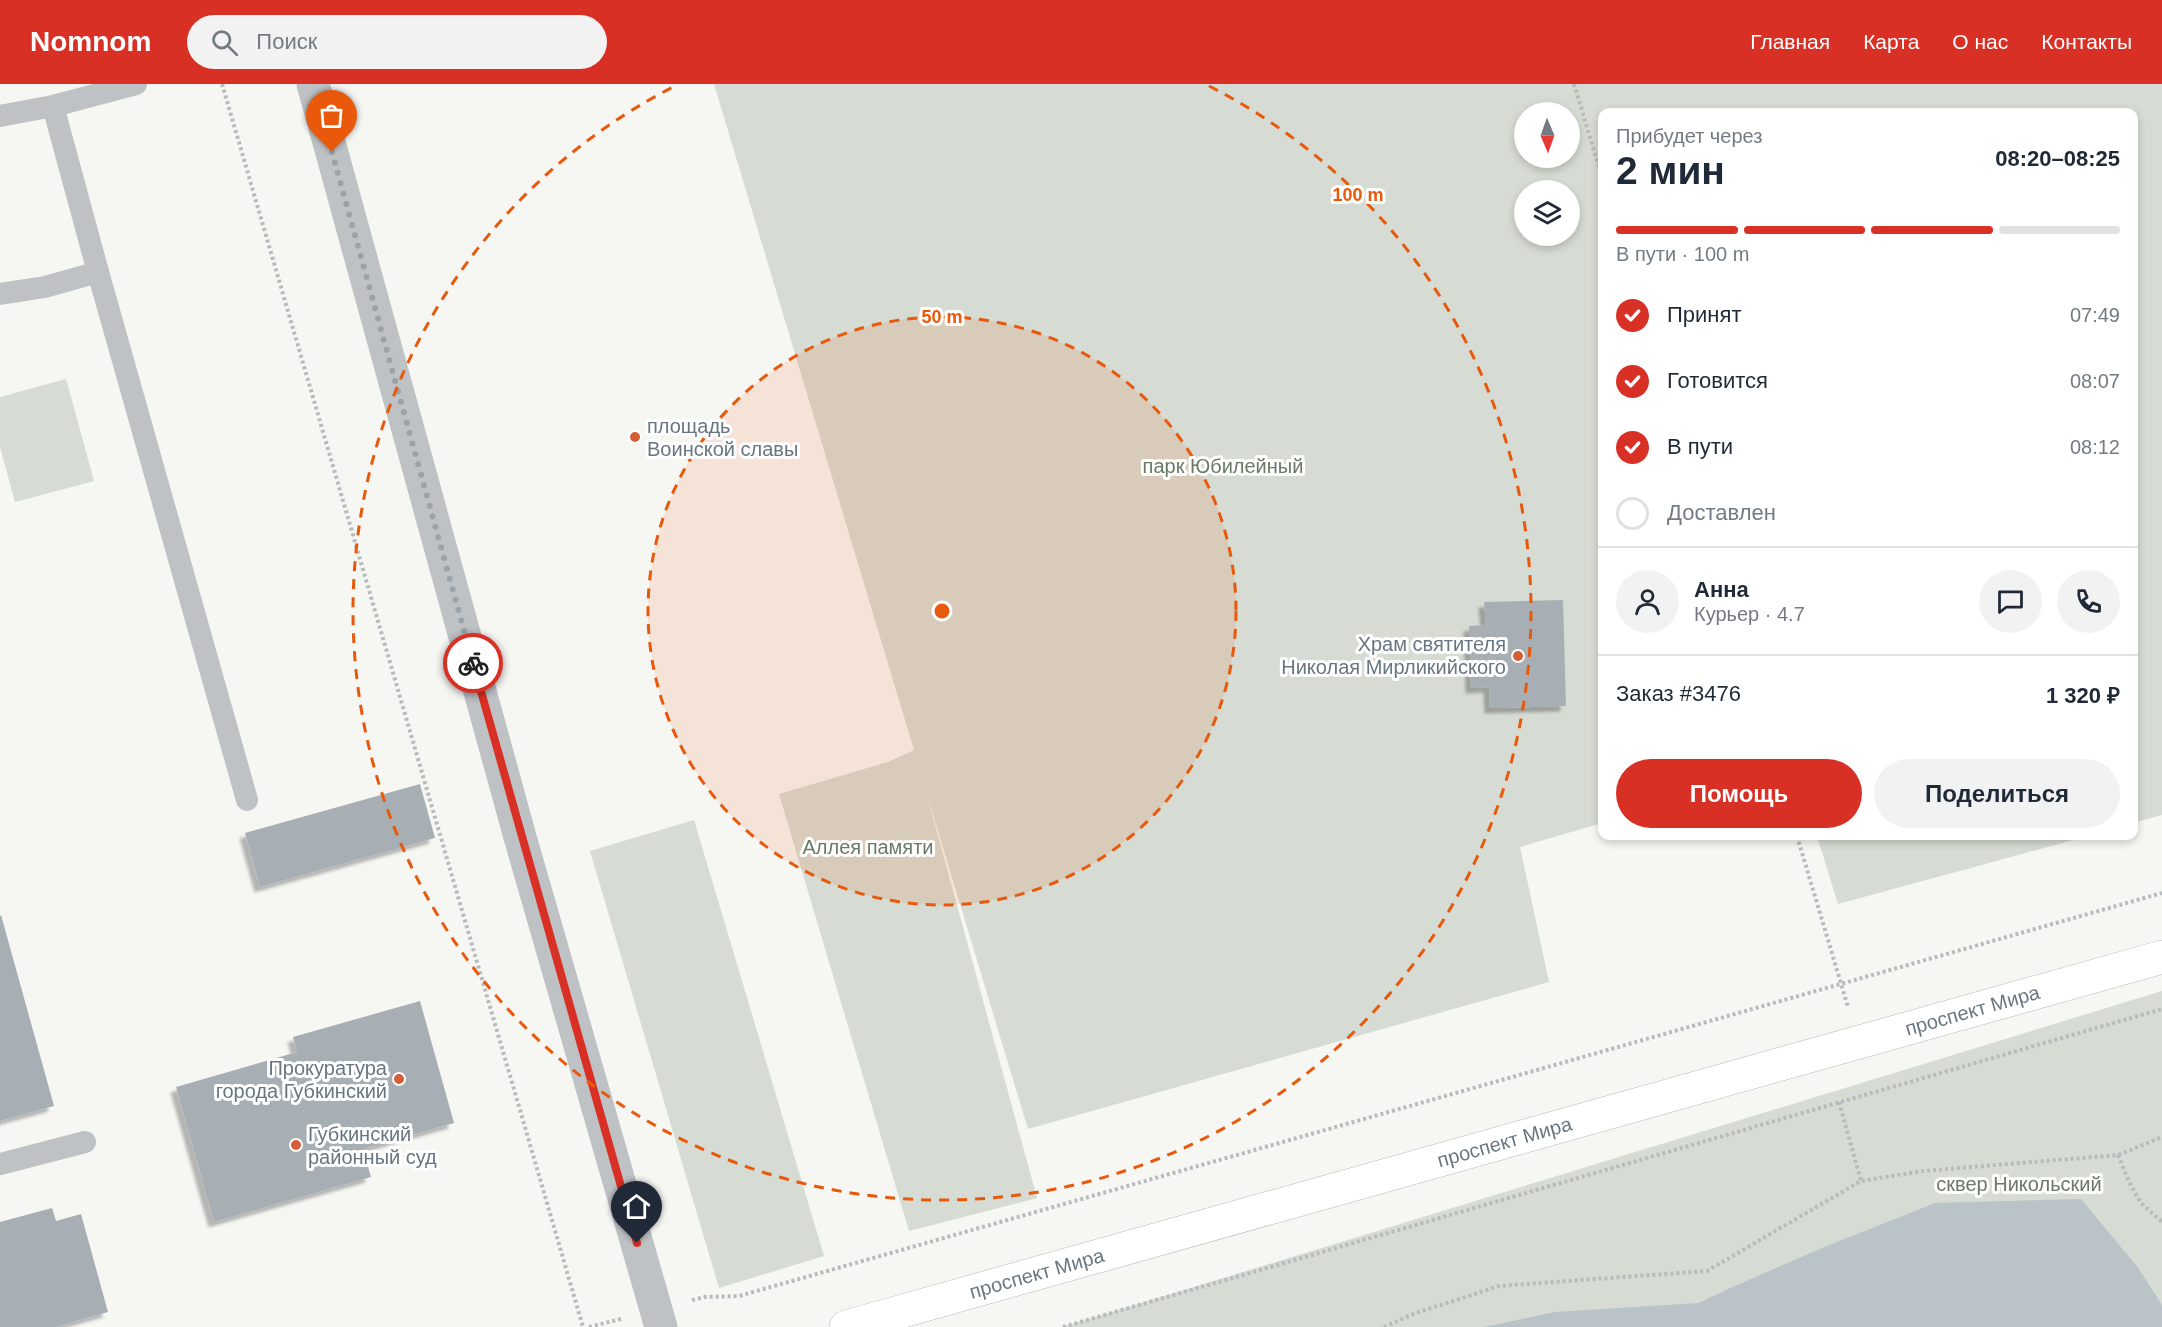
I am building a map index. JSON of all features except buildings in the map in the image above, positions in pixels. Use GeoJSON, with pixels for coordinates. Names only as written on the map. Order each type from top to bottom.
{"type":"FeatureCollection","features":[{"type":"Feature","properties":{"kind":"main road","name":"проспект Мира"},"geometry":{"type":"LineString","coordinates":[[846,1327],[2162,957]]}},
{"type":"Feature","properties":{"kind":"street"},"geometry":{"type":"LineString","coordinates":[[313,84],[520,837],[661,1327]]}},
{"type":"Feature","properties":{"kind":"lane"},"geometry":{"type":"LineString","coordinates":[[0,116],[53,106],[136,84]]}},
{"type":"Feature","properties":{"kind":"lane"},"geometry":{"type":"LineString","coordinates":[[53,106],[248,800]]}},
{"type":"Feature","properties":{"kind":"lane"},"geometry":{"type":"LineString","coordinates":[[0,294],[45,286],[98,272]]}},
{"type":"Feature","properties":{"kind":"lane"},"geometry":{"type":"LineString","coordinates":[[0,1164],[85,1142]]}},
{"type":"Feature","properties":{"kind":"path"},"geometry":{"type":"LineString","coordinates":[[222,84],[583,1327]]}},
{"type":"Feature","properties":{"kind":"path"},"geometry":{"type":"LineString","coordinates":[[1574,84],[1598,164]]}},
{"type":"Feature","properties":{"kind":"path"},"geometry":{"type":"LineString","coordinates":[[1798,840],[1859,1042]]}},
{"type":"Feature","properties":{"kind":"path"},"geometry":{"type":"LineString","coordinates":[[739,1296],[2162,893]]}},
{"type":"Feature","properties":{"kind":"path"},"geometry":{"type":"LineString","coordinates":[[1063,1327],[2162,1009]]}},
{"type":"Feature","properties":{"kind":"path"},"geometry":{"type":"LineString","coordinates":[[1839,1102],[1861,1181]]}},
{"type":"Feature","properties":{"kind":"path"},"geometry":{"type":"LineString","coordinates":[[1384,1327],[1416,1313],[1499,1286],[1707,1271],[1861,1181],[1923,1171],[2118,1155],[2162,1137]]}},
{"type":"Feature","properties":{"kind":"path"},"geometry":{"type":"LineString","coordinates":[[2118,1155],[2141,1203],[2162,1222]]}},
{"type":"Feature","properties":{"kind":"green space","name":"парк Юбилейный"},"geometry":{"type":"Polygon","coordinates":[[[714,84],[2162,84],[2162,815],[2138,822],[2138,108],[1598,108],[1598,824],[1520,847],[1549,982],[1028,1129],[925,788],[1037,1198],[909,1231],[779,794],[888,762],[914,750],[714,84]]]}},
{"type":"Feature","properties":{"kind":"green space"},"geometry":{"type":"Polygon","coordinates":[[[66,379],[94,481],[15,502],[0,447],[0,397],[66,379]]]}},
{"type":"Feature","properties":{"kind":"green space"},"geometry":{"type":"Polygon","coordinates":[[[694,820],[824,1256],[719,1288],[590,851],[694,820]]]}},
{"type":"Feature","properties":{"kind":"green space"},"geometry":{"type":"Polygon","coordinates":[[[1818,840],[2073,840],[1838,904],[1818,840]]]}},
{"type":"Feature","properties":{"kind":"green space","name":"сквер Никольский"},"geometry":{"type":"Polygon","coordinates":[[[2162,991],[2162,1327],[1063,1327],[2162,991]]]}},
{"type":"Feature","properties":{"kind":"shaded area"},"geometry":{"type":"Polygon","coordinates":[[[2081,1199],[2139,1269],[2162,1305],[2162,1327],[1484,1327],[1555,1312],[1699,1303],[1822,1248],[1935,1203],[2081,1199]]]}},
{"type":"Feature","properties":{"kind":"way so far"},"geometry":{"type":"LineString","coordinates":[[332,152],[473,663]]}},
{"type":"Feature","properties":{"kind":"place","name":"площадь Воинской славы"},"geometry":{"type":"Point","coordinates":[635,437]}},
{"type":"Feature","properties":{"kind":"place","name":"Храм святителя Николая Мирликийского"},"geometry":{"type":"Point","coordinates":[1518,656]}},
{"type":"Feature","properties":{"kind":"place","name":"Прокуратура города Губкинский"},"geometry":{"type":"Point","coordinates":[399,1079]}},
{"type":"Feature","properties":{"kind":"place","name":"Губкинский районный суд"},"geometry":{"type":"Point","coordinates":[296,1145]}},
{"type":"Feature","properties":{"kind":"route"},"geometry":{"type":"LineString","coordinates":[[473,663],[520,837],[637,1243]]}},
{"type":"Feature","properties":{"kind":"park label","name":"Аллея памяти"},"geometry":{"type":"Point","coordinates":[868,847]}}]}
